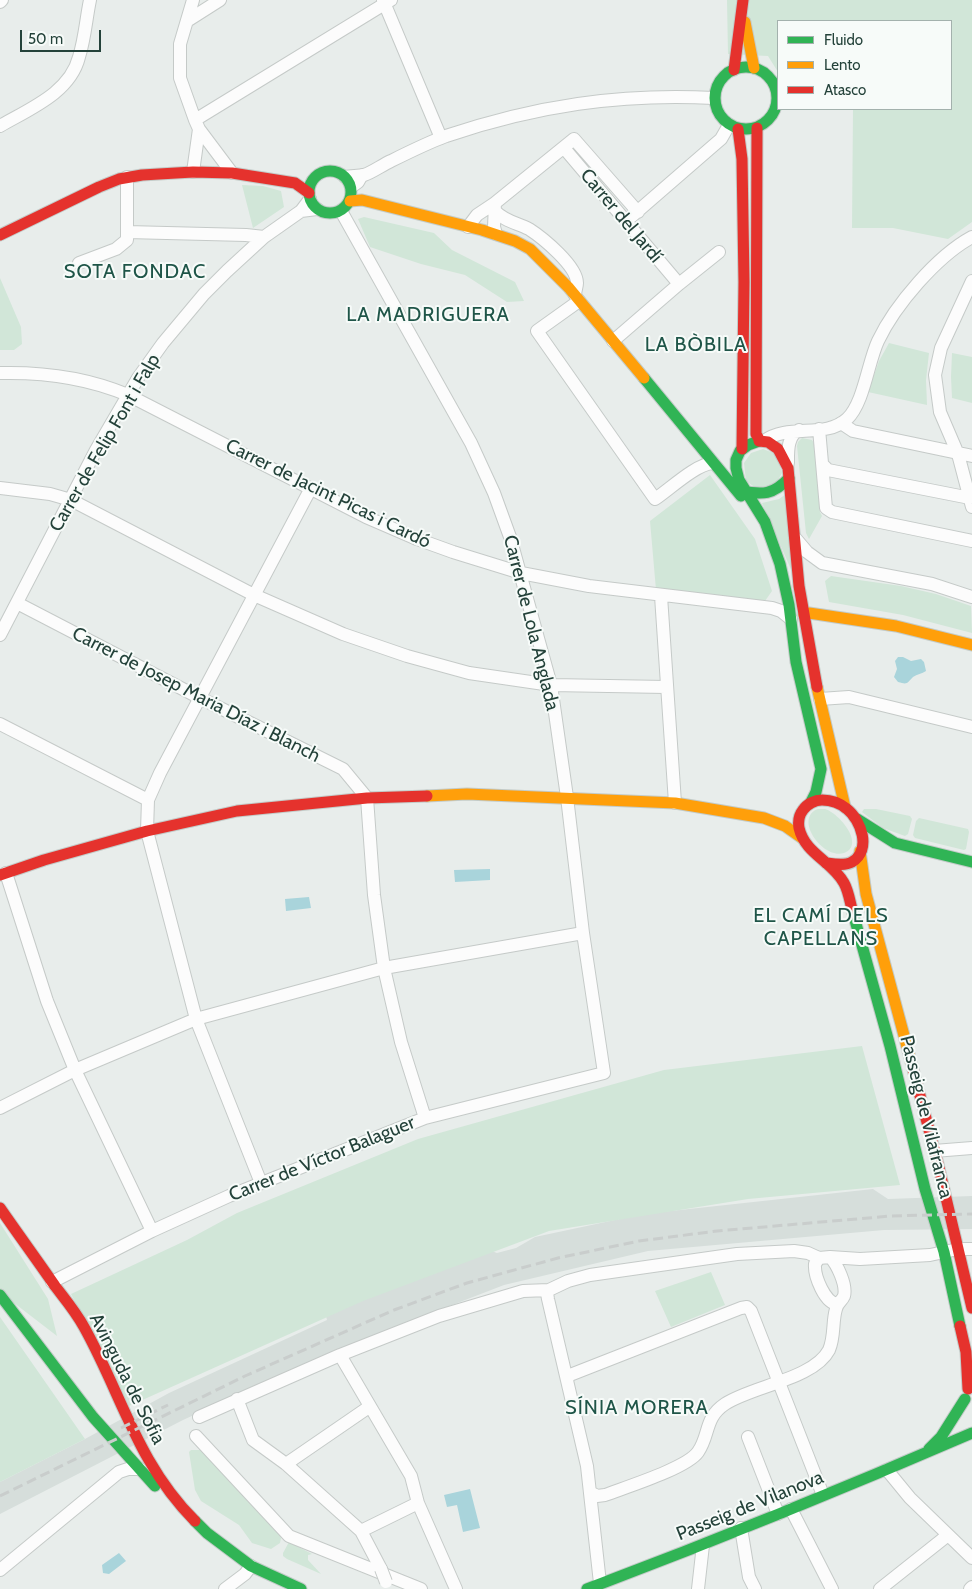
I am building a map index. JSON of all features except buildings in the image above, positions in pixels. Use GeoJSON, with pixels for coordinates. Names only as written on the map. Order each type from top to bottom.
{"type":"FeatureCollection","features":[{"type":"Feature","properties":{"kind":"street"},"geometry":{"type":"LineString","coordinates":[[0,126],[58,90],[72,75],[79,58],[90,0]]}},
{"type":"Feature","properties":{"kind":"street"},"geometry":{"type":"LineString","coordinates":[[193,0],[180,44],[180,78],[197,124],[232,173]]}},
{"type":"Feature","properties":{"kind":"street"},"geometry":{"type":"LineString","coordinates":[[187,20],[220,0]]}},
{"type":"Feature","properties":{"kind":"street"},"geometry":{"type":"LineString","coordinates":[[197,124],[386,1],[441,138]]}},
{"type":"Feature","properties":{"kind":"street"},"geometry":{"type":"LineString","coordinates":[[742,5],[754,68]]}},
{"type":"Feature","properties":{"kind":"street"},"geometry":{"type":"LineString","coordinates":[[734,70],[742,5]]}},
{"type":"Feature","properties":{"kind":"street"},"geometry":{"type":"LineString","coordinates":[[626,222],[714,146],[733,127],[757,128],[769,120],[775,110],[777,99],[770,78],[754,68],[747,67],[734,70],[721,79],[716,88],[714,98],[720,116],[733,127],[742,159],[743,414],[740,451],[736,461],[737,473],[739,480],[765,522],[777,551],[791,619],[796,662],[821,769],[816,792],[811,802],[802,812],[799,828],[802,838],[809,848],[826,862],[843,864],[853,861],[860,849],[863,837],[861,827],[845,807],[836,801],[827,799],[811,802]]}},
{"type":"Feature","properties":{"kind":"street"},"geometry":{"type":"LineString","coordinates":[[295,183],[330,214],[346,208],[350,189],[362,176],[441,138],[522,113],[587,101],[657,96],[714,98]]}},
{"type":"Feature","properties":{"kind":"street"},"geometry":{"type":"LineString","coordinates":[[193,172],[197,124]]}},
{"type":"Feature","properties":{"kind":"street"},"geometry":{"type":"LineString","coordinates":[[757,128],[760,439]]}},
{"type":"Feature","properties":{"kind":"street","name":"Carrer del Jardí"},"geometry":{"type":"LineString","coordinates":[[638,212],[574,139],[564,148],[679,284]]}},
{"type":"Feature","properties":{"kind":"street"},"geometry":{"type":"LineString","coordinates":[[468,227],[477,214],[495,207],[564,148]]}},
{"type":"Feature","properties":{"kind":"street"},"geometry":{"type":"LineString","coordinates":[[0,235],[99,187],[127,177],[193,172],[232,173],[295,183],[312,180],[324,172],[332,171],[362,200],[496,234],[530,249],[577,298],[736,490],[765,522]]}},
{"type":"Feature","properties":{"kind":"street"},"geometry":{"type":"LineString","coordinates":[[79,263],[116,249],[125,243],[127,232],[127,177]]}},
{"type":"Feature","properties":{"kind":"street"},"geometry":{"type":"LineString","coordinates":[[312,180],[312,200]]}},
{"type":"Feature","properties":{"kind":"street","name":"Carrer de Felip Font i Falp"},"geometry":{"type":"LineString","coordinates":[[0,634],[96,450],[128,395],[163,343],[210,288],[264,237],[301,211],[312,200]]}},
{"type":"Feature","properties":{"kind":"street"},"geometry":{"type":"LineString","coordinates":[[495,207],[494,227],[496,234]]}},
{"type":"Feature","properties":{"kind":"street"},"geometry":{"type":"LineString","coordinates":[[495,207],[504,219],[528,229],[552,248],[572,269],[577,282],[577,298]]}},
{"type":"Feature","properties":{"kind":"street","name":"Carrer de Lola Anglada"},"geometry":{"type":"LineString","coordinates":[[341,211],[471,443],[502,513],[521,573],[551,685],[567,797],[583,933],[604,1073]]}},
{"type":"Feature","properties":{"kind":"street"},"geometry":{"type":"LineString","coordinates":[[127,232],[264,237]]}},
{"type":"Feature","properties":{"kind":"street"},"geometry":{"type":"LineString","coordinates":[[700,445],[715,453],[732,454],[760,439],[781,432],[819,429],[841,423],[852,414],[878,342],[896,312],[941,259],[956,246],[972,237]]}},
{"type":"Feature","properties":{"kind":"street"},"geometry":{"type":"LineString","coordinates":[[614,342],[679,284],[719,252]]}},
{"type":"Feature","properties":{"kind":"street"},"geometry":{"type":"LineString","coordinates":[[823,465],[828,470],[971,503],[958,454],[940,412],[935,375],[941,348],[966,308],[972,281]]}},
{"type":"Feature","properties":{"kind":"street"},"geometry":{"type":"LineString","coordinates":[[577,298],[537,330],[655,499],[695,470],[704,465],[714,463]]}},
{"type":"Feature","properties":{"kind":"street","name":"Carrer de Jacint Picas i Cardó"},"geometry":{"type":"LineString","coordinates":[[0,373],[29,373],[57,376],[110,388],[128,395],[366,517],[416,539],[452,552],[521,573],[589,586],[660,596],[772,608],[791,619]]}},
{"type":"Feature","properties":{"kind":"street"},"geometry":{"type":"LineString","coordinates":[[841,423],[853,431],[972,456]]}},
{"type":"Feature","properties":{"kind":"street"},"geometry":{"type":"LineString","coordinates":[[819,429],[826,508],[832,512],[972,541]]}},
{"type":"Feature","properties":{"kind":"street"},"geometry":{"type":"LineString","coordinates":[[736,490],[760,494],[772,493],[779,489],[789,473],[790,444],[793,434],[799,430]]}},
{"type":"Feature","properties":{"kind":"street"},"geometry":{"type":"LineString","coordinates":[[760,439],[770,442],[777,447],[786,460],[804,615],[820,699],[845,807]]}},
{"type":"Feature","properties":{"kind":"street"},"geometry":{"type":"LineString","coordinates":[[0,488],[50,494],[71,500],[254,595],[342,634],[407,656],[469,673],[551,685],[666,687]]}},
{"type":"Feature","properties":{"kind":"street"},"geometry":{"type":"LineString","coordinates":[[261,1183],[196,1019],[147,831],[148,800],[160,772],[311,488]]}},
{"type":"Feature","properties":{"kind":"street"},"geometry":{"type":"LineString","coordinates":[[796,538],[807,552],[822,563],[932,584],[972,597]]}},
{"type":"Feature","properties":{"kind":"street"},"geometry":{"type":"LineString","coordinates":[[772,608],[778,607],[783,601],[786,592]]}},
{"type":"Feature","properties":{"kind":"street"},"geometry":{"type":"LineString","coordinates":[[660,596],[675,803]]}},
{"type":"Feature","properties":{"kind":"street","name":"Carrer de Josep Maria Díaz i Blanch"},"geometry":{"type":"LineString","coordinates":[[17,603],[200,698],[343,769],[367,798]]}},
{"type":"Feature","properties":{"kind":"street"},"geometry":{"type":"LineString","coordinates":[[804,615],[809,614],[896,626],[972,645]]}},
{"type":"Feature","properties":{"kind":"street"},"geometry":{"type":"LineString","coordinates":[[820,699],[849,697],[972,727]]}},
{"type":"Feature","properties":{"kind":"street"},"geometry":{"type":"LineString","coordinates":[[0,724],[148,800]]}},
{"type":"Feature","properties":{"kind":"street"},"geometry":{"type":"LineString","coordinates":[[152,1231],[75,1070],[46,1001],[3,874],[44,860],[147,831],[237,811],[367,798],[467,794],[567,797],[675,803],[764,818],[786,818],[802,812]]}},
{"type":"Feature","properties":{"kind":"street"},"geometry":{"type":"LineString","coordinates":[[367,798],[374,895],[384,968],[401,1042],[425,1118]]}},
{"type":"Feature","properties":{"kind":"street"},"geometry":{"type":"LineString","coordinates":[[764,818],[785,826],[802,838]]}},
{"type":"Feature","properties":{"kind":"street"},"geometry":{"type":"LineString","coordinates":[[856,820],[895,843]]}},
{"type":"Feature","properties":{"kind":"street"},"geometry":{"type":"LineString","coordinates":[[860,849],[874,843],[895,843],[972,860]]}},
{"type":"Feature","properties":{"kind":"street","name":"Passeig de Vilafranca"},"geometry":{"type":"LineString","coordinates":[[860,849],[866,894],[934,1151],[972,1308]]}},
{"type":"Feature","properties":{"kind":"street","name":"Passeig de Vilafranca"},"geometry":{"type":"LineString","coordinates":[[826,862],[845,884],[890,1046],[927,1198],[944,1252],[966,1352],[968,1391],[965,1407],[970,1418]]}},
{"type":"Feature","properties":{"kind":"street"},"geometry":{"type":"LineString","coordinates":[[0,1108],[75,1070],[196,1019],[384,968],[583,933]]}},
{"type":"Feature","properties":{"kind":"street","name":"Carrer de Víctor Balaguer"},"geometry":{"type":"LineString","coordinates":[[52,1282],[152,1231],[261,1183],[425,1118],[604,1073]]}},
{"type":"Feature","properties":{"kind":"street"},"geometry":{"type":"LineString","coordinates":[[934,1151],[972,1148]]}},
{"type":"Feature","properties":{"kind":"street","name":"Avinguda de Sofia"},"geometry":{"type":"LineString","coordinates":[[0,1208],[83,1326],[153,1469],[164,1486],[190,1516]]}},
{"type":"Feature","properties":{"kind":"street"},"geometry":{"type":"LineString","coordinates":[[838,1304],[833,1304],[827,1300],[816,1274],[815,1264],[825,1258],[860,1259],[930,1255],[958,1249],[972,1249]]}},
{"type":"Feature","properties":{"kind":"street"},"geometry":{"type":"LineString","coordinates":[[199,1417],[340,1354],[439,1316],[524,1291],[549,1290],[568,1281],[590,1276],[737,1254],[794,1250],[825,1258],[835,1263],[843,1284],[844,1294],[836,1309],[832,1342],[824,1356],[812,1367],[735,1399],[718,1410],[711,1418],[698,1452],[686,1464],[605,1496],[597,1496],[590,1492]]}},
{"type":"Feature","properties":{"kind":"street"},"geometry":{"type":"LineString","coordinates":[[843,1284],[847,1267],[850,1263],[860,1259]]}},
{"type":"Feature","properties":{"kind":"street"},"geometry":{"type":"LineString","coordinates":[[549,1290],[547,1293],[548,1299],[587,1466],[600,1584]]}},
{"type":"Feature","properties":{"kind":"street","name":"Avinguda de Sofia"},"geometry":{"type":"LineString","coordinates":[[2,1301],[69,1386],[163,1494],[213,1538],[251,1566],[300,1589]]}},
{"type":"Feature","properties":{"kind":"street"},"geometry":{"type":"LineString","coordinates":[[567,1378],[570,1375],[747,1307],[751,1311],[823,1495]]}},
{"type":"Feature","properties":{"kind":"street"},"geometry":{"type":"LineString","coordinates":[[340,1354],[411,1476],[418,1503],[456,1589]]}},
{"type":"Feature","properties":{"kind":"street","name":"Passeig de Vilanova"},"geometry":{"type":"LineString","coordinates":[[925,1453],[941,1437],[968,1391]]}},
{"type":"Feature","properties":{"kind":"street"},"geometry":{"type":"LineString","coordinates":[[237,1399],[253,1440],[286,1464],[361,1531],[388,1585]]}},
{"type":"Feature","properties":{"kind":"street"},"geometry":{"type":"LineString","coordinates":[[286,1464],[370,1407]]}},
{"type":"Feature","properties":{"kind":"street","name":"Passeig de Vilanova"},"geometry":{"type":"LineString","coordinates":[[587,1589],[703,1545],[972,1433]]}},
{"type":"Feature","properties":{"kind":"street"},"geometry":{"type":"LineString","coordinates":[[196,1436],[289,1536],[421,1589]]}},
{"type":"Feature","properties":{"kind":"street"},"geometry":{"type":"LineString","coordinates":[[748,1437],[778,1514]]}},
{"type":"Feature","properties":{"kind":"street"},"geometry":{"type":"LineString","coordinates":[[0,1570],[119,1472],[128,1469],[140,1469]]}},
{"type":"Feature","properties":{"kind":"street"},"geometry":{"type":"LineString","coordinates":[[887,1470],[910,1498],[972,1558]]}},
{"type":"Feature","properties":{"kind":"street"},"geometry":{"type":"LineString","coordinates":[[361,1531],[418,1503]]}},
{"type":"Feature","properties":{"kind":"street"},"geometry":{"type":"LineString","coordinates":[[791,1509],[832,1589]]}},
{"type":"Feature","properties":{"kind":"street"},"geometry":{"type":"LineString","coordinates":[[741,1528],[749,1577],[755,1589]]}},
{"type":"Feature","properties":{"kind":"street"},"geometry":{"type":"LineString","coordinates":[[880,1589],[948,1535]]}},
{"type":"Feature","properties":{"kind":"street"},"geometry":{"type":"LineString","coordinates":[[698,1589],[703,1545]]}},
{"type":"Feature","properties":{"kind":"street"},"geometry":{"type":"LineString","coordinates":[[225,1589],[245,1574],[251,1566]]}},
{"type":"Feature","properties":{"kind":"shaded area"},"geometry":{"type":"Polygon","coordinates":[[[873,1189],[888,1199],[972,1196],[972,1229],[884,1230],[648,1251],[504,1285],[333,1351],[183,1420],[0,1514],[0,1482],[85,1439],[169,1393],[327,1320],[323,1304],[486,1249],[497,1253],[516,1248],[535,1237],[643,1214],[873,1189]]]}},
{"type":"Feature","properties":{"kind":"green space"},"geometry":{"type":"Polygon","coordinates":[[[727,0],[972,0],[972,222],[948,239],[893,228],[852,228],[853,110],[952,110],[952,20],[777,20],[777,70],[768,56],[728,54],[727,0]]]}},
{"type":"Feature","properties":{"kind":"green space"},"geometry":{"type":"Polygon","coordinates":[[[242,185],[263,186],[281,191],[284,207],[253,228],[242,185]]]}},
{"type":"Feature","properties":{"kind":"green space"},"geometry":{"type":"Polygon","coordinates":[[[364,217],[434,233],[452,250],[515,282],[524,301],[507,302],[465,275],[421,264],[370,247],[358,219],[364,217]]]}},
{"type":"Feature","properties":{"kind":"green space"},"geometry":{"type":"Polygon","coordinates":[[[0,278],[21,327],[22,344],[14,350],[0,350],[0,278]]]}},
{"type":"Feature","properties":{"kind":"green space"},"geometry":{"type":"Polygon","coordinates":[[[889,343],[929,353],[926,380],[927,405],[868,392],[879,361],[889,343]]]}},
{"type":"Feature","properties":{"kind":"green space"},"geometry":{"type":"Polygon","coordinates":[[[952,353],[972,357],[972,403],[952,398],[952,353]]]}},
{"type":"Feature","properties":{"kind":"green space"},"geometry":{"type":"Polygon","coordinates":[[[802,438],[812,440],[815,445],[820,512],[822,516],[809,539],[806,533],[797,446],[802,438]]]}},
{"type":"Feature","properties":{"kind":"green space"},"geometry":{"type":"Polygon","coordinates":[[[763,449],[776,454],[782,473],[775,485],[756,488],[746,481],[744,463],[751,453],[763,449]]]}},
{"type":"Feature","properties":{"kind":"green space"},"geometry":{"type":"Polygon","coordinates":[[[710,475],[755,539],[772,591],[765,601],[656,590],[650,521],[710,475]]]}},
{"type":"Feature","properties":{"kind":"green space"},"geometry":{"type":"Polygon","coordinates":[[[786,494],[793,574],[762,503],[779,499],[786,494]]]}},
{"type":"Feature","properties":{"kind":"green space"},"geometry":{"type":"Polygon","coordinates":[[[831,576],[901,586],[936,594],[971,606],[972,633],[903,615],[829,602],[825,581],[831,576]]]}},
{"type":"Feature","properties":{"kind":"green space"},"geometry":{"type":"Polygon","coordinates":[[[818,809],[825,809],[837,816],[848,829],[852,843],[850,849],[844,853],[836,853],[820,845],[810,829],[809,821],[811,814],[818,809]]]}},
{"type":"Feature","properties":{"kind":"green space"},"geometry":{"type":"Polygon","coordinates":[[[864,809],[876,809],[910,816],[912,819],[908,834],[905,836],[883,828],[862,812],[864,809]]]}},
{"type":"Feature","properties":{"kind":"green space"},"geometry":{"type":"Polygon","coordinates":[[[919,818],[968,829],[966,849],[915,838],[913,835],[916,821],[919,818]]]}},
{"type":"Feature","properties":{"kind":"green space"},"geometry":{"type":"Polygon","coordinates":[[[862,1046],[900,1185],[748,1199],[549,1231],[363,1301],[129,1406],[71,1294],[187,1240],[237,1213],[418,1139],[664,1070],[862,1046]]]}},
{"type":"Feature","properties":{"kind":"green space"},"geometry":{"type":"Polygon","coordinates":[[[0,1223],[48,1299],[57,1336],[5,1296],[0,1288],[0,1223]]]}},
{"type":"Feature","properties":{"kind":"green space"},"geometry":{"type":"Polygon","coordinates":[[[711,1272],[725,1305],[671,1327],[655,1291],[711,1272]]]}},
{"type":"Feature","properties":{"kind":"green space"},"geometry":{"type":"Polygon","coordinates":[[[0,1317],[85,1439],[0,1482],[0,1317]]]}},
{"type":"Feature","properties":{"kind":"green space"},"geometry":{"type":"Polygon","coordinates":[[[191,1450],[201,1450],[279,1534],[281,1538],[280,1543],[271,1549],[252,1543],[239,1525],[201,1501],[195,1490],[189,1452],[191,1450]]]}},
{"type":"Feature","properties":{"kind":"green space"},"geometry":{"type":"Polygon","coordinates":[[[289,1542],[312,1554],[308,1555],[308,1560],[321,1574],[283,1556],[289,1542]]]}},
{"type":"Feature","properties":{"kind":"water"},"geometry":{"type":"Polygon","coordinates":[[[898,657],[911,661],[921,659],[924,662],[926,671],[915,676],[907,683],[898,682],[894,677],[897,669],[895,661],[898,657]]]}},
{"type":"Feature","properties":{"kind":"water"},"geometry":{"type":"Polygon","coordinates":[[[490,869],[490,880],[455,882],[454,870],[490,869]]]}},
{"type":"Feature","properties":{"kind":"water"},"geometry":{"type":"Polygon","coordinates":[[[309,897],[311,908],[286,911],[285,899],[309,897]]]}},
{"type":"Feature","properties":{"kind":"water"},"geometry":{"type":"Polygon","coordinates":[[[470,1489],[480,1528],[463,1532],[457,1505],[447,1507],[444,1495],[470,1489]]]}},
{"type":"Feature","properties":{"kind":"water"},"geometry":{"type":"Polygon","coordinates":[[[119,1553],[126,1561],[109,1574],[103,1573],[102,1565],[119,1553]]]}},
{"type":"Feature","properties":{"kind":"railway"},"geometry":{"type":"LineString","coordinates":[[0,1496],[245,1376],[394,1310],[467,1283],[558,1258],[639,1241],[717,1231],[891,1216],[972,1214]]}},
{"type":"Feature","properties":{"kind":"railway"},"geometry":{"type":"LineString","coordinates":[[121,1428],[168,1405]]}},
{"type":"Feature","properties":{"kind":"traffic: fast"},"geometry":{"type":"LineString","coordinates":[[746,67],[758,69],[768,76],[775,86],[777,98],[775,110],[768,120],[758,127],[746,129],[734,127],[724,120],[717,110],[715,98],[717,86],[724,76],[734,69],[746,67]]}},
{"type":"Feature","properties":{"kind":"traffic: fast"},"geometry":{"type":"LineString","coordinates":[[334,171],[342,174],[348,180],[351,192],[348,204],[342,210],[326,213],[318,210],[312,204],[309,188],[312,180],[318,174],[334,171]]}},
{"type":"Feature","properties":{"kind":"traffic: fast"},"geometry":{"type":"LineString","coordinates":[[644,378],[741,496]]}},
{"type":"Feature","properties":{"kind":"traffic: fast"},"geometry":{"type":"LineString","coordinates":[[759,441],[748,445],[740,451],[736,460],[736,468],[739,480],[765,522],[780,564],[789,605],[796,662],[821,769],[816,792],[811,802]]}},
{"type":"Feature","properties":{"kind":"traffic: fast"},"geometry":{"type":"LineString","coordinates":[[741,491],[756,493],[773,491],[789,478]]}},
{"type":"Feature","properties":{"kind":"traffic: fast"},"geometry":{"type":"LineString","coordinates":[[857,819],[895,843],[972,862]]}},
{"type":"Feature","properties":{"kind":"traffic: fast"},"geometry":{"type":"LineString","coordinates":[[853,913],[890,1046],[925,1189],[944,1252],[960,1326]]}},
{"type":"Feature","properties":{"kind":"traffic: fast"},"geometry":{"type":"LineString","coordinates":[[0,1295],[93,1417],[155,1486]]}},
{"type":"Feature","properties":{"kind":"traffic: fast"},"geometry":{"type":"LineString","coordinates":[[929,1449],[941,1437],[965,1399]]}},
{"type":"Feature","properties":{"kind":"traffic: fast"},"geometry":{"type":"LineString","coordinates":[[587,1589],[781,1513],[972,1433]]}},
{"type":"Feature","properties":{"kind":"traffic: fast"},"geometry":{"type":"LineString","coordinates":[[195,1521],[207,1533],[251,1566],[301,1589]]}},
{"type":"Feature","properties":{"kind":"traffic: slow"},"geometry":{"type":"LineString","coordinates":[[745,22],[754,68]]}},
{"type":"Feature","properties":{"kind":"traffic: slow"},"geometry":{"type":"LineString","coordinates":[[350,201],[362,200],[482,230],[515,241],[530,249],[569,288],[644,378]]}},
{"type":"Feature","properties":{"kind":"traffic: slow"},"geometry":{"type":"LineString","coordinates":[[804,615],[809,613],[896,626],[972,645]]}},
{"type":"Feature","properties":{"kind":"traffic: slow"},"geometry":{"type":"LineString","coordinates":[[817,687],[845,807]]}},
{"type":"Feature","properties":{"kind":"traffic: slow"},"geometry":{"type":"LineString","coordinates":[[427,796],[467,794],[675,803],[764,818],[785,826],[802,838]]}},
{"type":"Feature","properties":{"kind":"traffic: slow"},"geometry":{"type":"LineString","coordinates":[[860,851],[866,894],[913,1069]]}},
{"type":"Feature","properties":{"kind":"traffic: jam"},"geometry":{"type":"LineString","coordinates":[[734,70],[743,0]]}},
{"type":"Feature","properties":{"kind":"traffic: jam"},"geometry":{"type":"LineString","coordinates":[[757,128],[756,434],[760,441]]}},
{"type":"Feature","properties":{"kind":"traffic: jam"},"geometry":{"type":"LineString","coordinates":[[738,129],[742,159],[744,282],[742,449]]}},
{"type":"Feature","properties":{"kind":"traffic: jam"},"geometry":{"type":"LineString","coordinates":[[0,235],[99,187],[119,179],[142,175],[193,172],[232,173],[295,183],[309,193]]}},
{"type":"Feature","properties":{"kind":"traffic: jam"},"geometry":{"type":"LineString","coordinates":[[759,441],[768,442],[778,449],[788,468],[799,586],[817,687]]}},
{"type":"Feature","properties":{"kind":"traffic: jam"},"geometry":{"type":"LineString","coordinates":[[0,875],[44,860],[147,831],[237,811],[367,798],[427,796]]}},
{"type":"Feature","properties":{"kind":"traffic: jam"},"geometry":{"type":"LineString","coordinates":[[826,863],[843,864],[852,862],[858,857],[863,843],[860,827],[847,809],[836,802],[819,800],[809,804],[803,810],[799,819],[799,828],[807,844],[819,857],[839,875],[844,883],[853,913]]}},
{"type":"Feature","properties":{"kind":"traffic: jam"},"geometry":{"type":"LineString","coordinates":[[913,1069],[938,1164],[972,1308]]}},
{"type":"Feature","properties":{"kind":"traffic: jam"},"geometry":{"type":"LineString","coordinates":[[0,1208],[81,1321],[144,1452],[175,1499],[195,1521]]}},
{"type":"Feature","properties":{"kind":"traffic: jam"},"geometry":{"type":"LineString","coordinates":[[960,1326],[966,1352],[968,1389]]}},
{"type":"Feature","properties":{"kind":"district","name":"SOTA FONDAC"},"geometry":{"type":"Point","coordinates":[135,272]}},
{"type":"Feature","properties":{"kind":"district","name":"LA MADRIGUERA"},"geometry":{"type":"Point","coordinates":[428,315]}},
{"type":"Feature","properties":{"kind":"district","name":"LA BÒBILA"},"geometry":{"type":"Point","coordinates":[696,345]}},
{"type":"Feature","properties":{"kind":"district","name":"EL CAMÍ DELS CAPELLANS"},"geometry":{"type":"Point","coordinates":[821,928]}},
{"type":"Feature","properties":{"kind":"district","name":"SÍNIA MORERA"},"geometry":{"type":"Point","coordinates":[637,1408]}}]}
